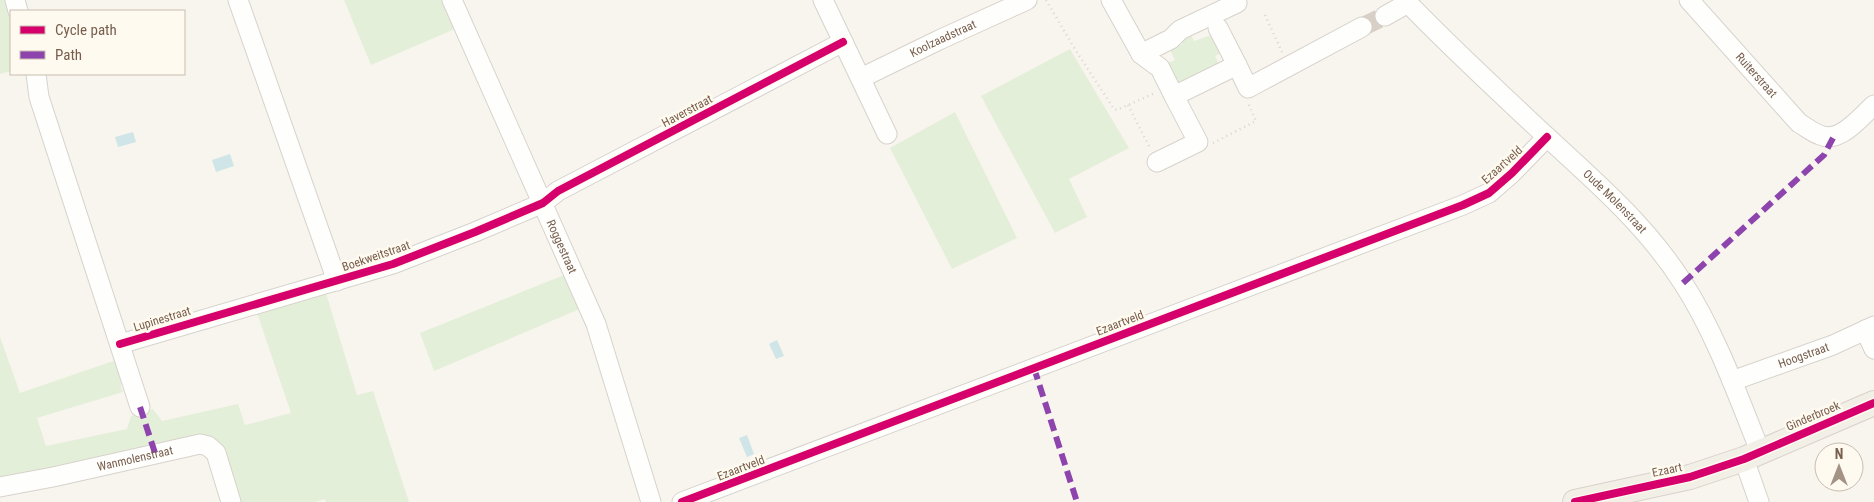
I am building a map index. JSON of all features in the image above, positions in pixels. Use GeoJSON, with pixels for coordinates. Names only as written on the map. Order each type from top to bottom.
{"type":"FeatureCollection","features":[{"type":"Feature","properties":{"kind":"main road","name":"Ginderbroek"},"geometry":{"type":"LineString","coordinates":[[1752,455],[1874,403]]}},
{"type":"Feature","properties":{"kind":"main road","name":"Ezaart"},"geometry":{"type":"LineString","coordinates":[[1575,502],[1690,477],[1752,455]]}},
{"type":"Feature","properties":{"kind":"street","name":"Boekweitstraat"},"geometry":{"type":"LineString","coordinates":[[238,0],[336,281]]}},
{"type":"Feature","properties":{"kind":"street","name":"Roggestraat"},"geometry":{"type":"LineString","coordinates":[[452,0],[596,324],[651,502]]}},
{"type":"Feature","properties":{"kind":"street"},"geometry":{"type":"LineString","coordinates":[[823,0],[887,134]]}},
{"type":"Feature","properties":{"kind":"street","name":"Koolzaadstraat"},"geometry":{"type":"LineString","coordinates":[[861,78],[1027,0]]}},
{"type":"Feature","properties":{"kind":"street"},"geometry":{"type":"LineString","coordinates":[[1111,0],[1141,54],[1160,68],[1198,142],[1156,162]]}},
{"type":"Feature","properties":{"kind":"street","name":"Ruiterstraat"},"geometry":{"type":"LineString","coordinates":[[1689,0],[1800,123],[1820,136],[1833,138],[1841,134],[1874,105]]}},
{"type":"Feature","properties":{"kind":"street"},"geometry":{"type":"LineString","coordinates":[[1385,16],[1407,1]]}},
{"type":"Feature","properties":{"kind":"street","name":"Oude Molenstraat"},"geometry":{"type":"LineString","coordinates":[[1407,1],[1547,137],[1614,198],[1653,242],[1683,283],[1712,336],[1732,380],[1752,455],[1759,502]]}},
{"type":"Feature","properties":{"kind":"street"},"geometry":{"type":"LineString","coordinates":[[1141,54],[1171,39],[1180,30],[1237,3]]}},
{"type":"Feature","properties":{"kind":"street"},"geometry":{"type":"LineString","coordinates":[[1218,28],[1248,88],[1362,27]]}},
{"type":"Feature","properties":{"kind":"street","name":"Haverstraat"},"geometry":{"type":"LineString","coordinates":[[543,203],[558,191],[844,42]]}},
{"type":"Feature","properties":{"kind":"street"},"geometry":{"type":"LineString","coordinates":[[1172,91],[1237,65]]}},
{"type":"Feature","properties":{"kind":"street","name":"Lupinestraat"},"geometry":{"type":"LineString","coordinates":[[36,75],[39,97],[140,407]]}},
{"type":"Feature","properties":{"kind":"street","name":"Ezaartveld"},"geometry":{"type":"LineString","coordinates":[[682,502],[1463,205],[1489,193],[1512,173],[1547,137]]}},
{"type":"Feature","properties":{"kind":"street","name":"Boekweitstraat"},"geometry":{"type":"LineString","coordinates":[[211,316],[393,264],[543,203]]}},
{"type":"Feature","properties":{"kind":"street","name":"Lupinestraat"},"geometry":{"type":"LineString","coordinates":[[120,344],[211,316]]}},
{"type":"Feature","properties":{"kind":"street"},"geometry":{"type":"LineString","coordinates":[[1870,328],[1874,349]]}},
{"type":"Feature","properties":{"kind":"street","name":"Hoogstraat"},"geometry":{"type":"LineString","coordinates":[[1732,380],[1832,345],[1870,328]]}},
{"type":"Feature","properties":{"kind":"street","name":"Wanmolenstraat"},"geometry":{"type":"LineString","coordinates":[[0,486],[53,477],[200,444],[208,446],[216,453],[231,502]]}},
{"type":"Feature","properties":{"kind":"path"},"geometry":{"type":"LineString","coordinates":[[1046,0],[1076,51],[1114,109],[1116,110],[1172,91]]}},
{"type":"Feature","properties":{"kind":"path"},"geometry":{"type":"LineString","coordinates":[[1265,16],[1289,66]]}},
{"type":"Feature","properties":{"kind":"path"},"geometry":{"type":"LineString","coordinates":[[1198,142],[1204,147],[1256,121],[1244,93],[1248,88]]}},
{"type":"Feature","properties":{"kind":"path"},"geometry":{"type":"LineString","coordinates":[[1128,105],[1156,162]]}},
{"type":"Feature","properties":{"kind":"green space"},"geometry":{"type":"Polygon","coordinates":[[[0,0],[6,0],[10,12],[10,71],[0,74],[0,0]]]}},
{"type":"Feature","properties":{"kind":"green space"},"geometry":{"type":"Polygon","coordinates":[[[344,0],[446,0],[457,28],[371,65],[344,0]]]}},
{"type":"Feature","properties":{"kind":"green space"},"geometry":{"type":"Polygon","coordinates":[[[1189,32],[1194,41],[1214,34],[1223,52],[1215,56],[1220,66],[1182,85],[1173,82],[1165,64],[1175,60],[1170,50],[1183,44],[1180,37],[1189,32]]]}},
{"type":"Feature","properties":{"kind":"green space"},"geometry":{"type":"Polygon","coordinates":[[[1070,49],[1129,148],[1069,179],[1087,217],[1055,233],[981,96],[1070,49]]]}},
{"type":"Feature","properties":{"kind":"green space"},"geometry":{"type":"Polygon","coordinates":[[[955,112],[1017,238],[952,269],[890,148],[955,112]]]}},
{"type":"Feature","properties":{"kind":"green space"},"geometry":{"type":"Polygon","coordinates":[[[569,273],[582,308],[434,371],[420,333],[569,273]]]}},
{"type":"Feature","properties":{"kind":"green space"},"geometry":{"type":"Polygon","coordinates":[[[325,290],[357,395],[373,391],[409,502],[326,502],[325,499],[315,502],[240,502],[221,449],[0,481],[0,337],[20,393],[119,359],[123,392],[37,418],[46,446],[127,429],[131,416],[153,409],[162,421],[238,404],[245,425],[291,413],[256,310],[325,290]]]}},
{"type":"Feature","properties":{"kind":"shaded area"},"geometry":{"type":"Polygon","coordinates":[[[133,132],[136,142],[118,147],[115,137],[133,132]]]}},
{"type":"Feature","properties":{"kind":"shaded area"},"geometry":{"type":"Polygon","coordinates":[[[230,154],[234,166],[216,172],[212,160],[230,154]]]}},
{"type":"Feature","properties":{"kind":"shaded area"},"geometry":{"type":"Polygon","coordinates":[[[777,340],[784,356],[776,359],[769,344],[777,340]]]}},
{"type":"Feature","properties":{"kind":"shaded area"},"geometry":{"type":"Polygon","coordinates":[[[747,435],[754,454],[747,457],[739,438],[747,435]]]}},
{"type":"Feature","properties":{"kind":"tunnel"},"geometry":{"type":"LineString","coordinates":[[1362,27],[1385,16]]}},
{"type":"Feature","properties":{"kind":"marked path"},"geometry":{"type":"LineString","coordinates":[[1683,283],[1824,155],[1833,138]]}},
{"type":"Feature","properties":{"kind":"marked path"},"geometry":{"type":"LineString","coordinates":[[1034,368],[1077,502]]}},
{"type":"Feature","properties":{"kind":"marked path"},"geometry":{"type":"LineString","coordinates":[[140,407],[155,453]]}},
{"type":"Feature","properties":{"kind":"cycle path"},"geometry":{"type":"LineString","coordinates":[[120,344],[393,264],[475,232],[543,203],[558,191],[843,42]]}},
{"type":"Feature","properties":{"kind":"cycle path"},"geometry":{"type":"LineString","coordinates":[[682,502],[1463,205],[1489,193],[1512,173],[1547,137]]}},
{"type":"Feature","properties":{"kind":"cycle path"},"geometry":{"type":"LineString","coordinates":[[1575,502],[1690,477],[1744,459],[1874,403]]}}]}
